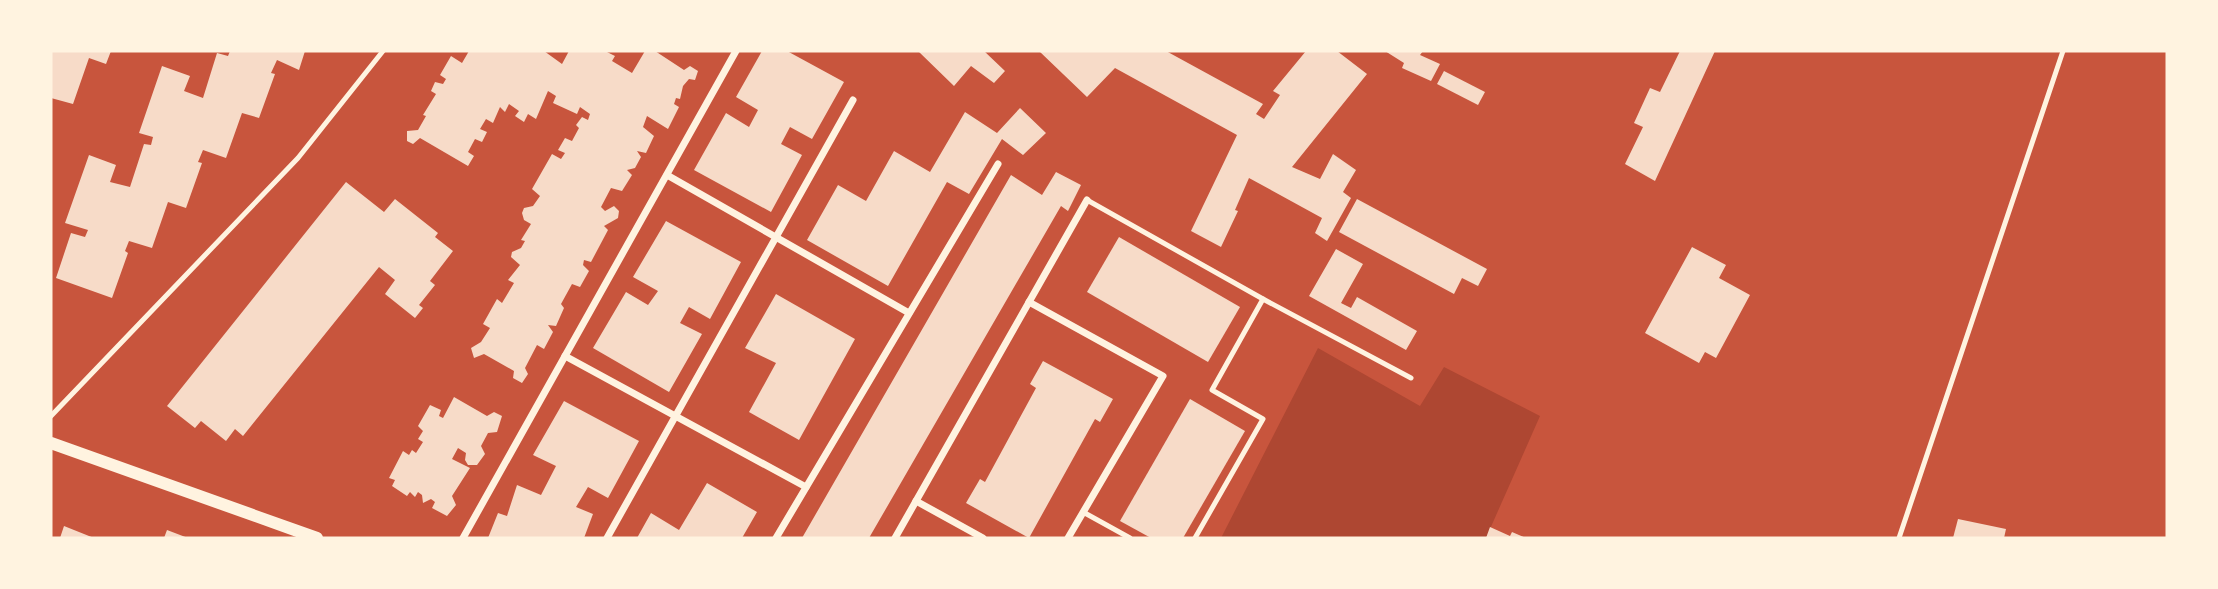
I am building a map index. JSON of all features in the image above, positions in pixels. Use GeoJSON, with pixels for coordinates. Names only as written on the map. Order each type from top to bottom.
{"type":"FeatureCollection","features":[{"type":"Feature","properties":{"kind":"street"},"geometry":{"type":"LineString","coordinates":[[463,538],[736,51]]}},
{"type":"Feature","properties":{"kind":"street"},"geometry":{"type":"LineString","coordinates":[[607,538],[853,100]]}},
{"type":"Feature","properties":{"kind":"street"},"geometry":{"type":"LineString","coordinates":[[776,538],[998,164]]}},
{"type":"Feature","properties":{"kind":"street"},"geometry":{"type":"LineString","coordinates":[[667,176],[909,313]]}},
{"type":"Feature","properties":{"kind":"street"},"geometry":{"type":"LineString","coordinates":[[895,538],[1087,200]]}},
{"type":"Feature","properties":{"kind":"street"},"geometry":{"type":"LineString","coordinates":[[1029,302],[1163,376],[1068,538]]}},
{"type":"Feature","properties":{"kind":"street"},"geometry":{"type":"LineString","coordinates":[[565,356],[806,487]]}},
{"type":"Feature","properties":{"kind":"street"},"geometry":{"type":"LineString","coordinates":[[51,443],[317,538]]}},
{"type":"Feature","properties":{"kind":"street"},"geometry":{"type":"LineString","coordinates":[[916,501],[983,538]]}},
{"type":"Feature","properties":{"kind":"lane"},"geometry":{"type":"LineString","coordinates":[[51,416],[298,158],[383,51]]}},
{"type":"Feature","properties":{"kind":"lane"},"geometry":{"type":"LineString","coordinates":[[1899,538],[2063,51]]}},
{"type":"Feature","properties":{"kind":"lane"},"geometry":{"type":"LineString","coordinates":[[1087,200],[1411,378]]}},
{"type":"Feature","properties":{"kind":"lane"},"geometry":{"type":"LineString","coordinates":[[1195,538],[1263,419],[1212,390],[1263,299]]}},
{"type":"Feature","properties":{"kind":"lane"},"geometry":{"type":"LineString","coordinates":[[1083,512],[1130,538]]}},
{"type":"Feature","properties":{"kind":"shaded area"},"geometry":{"type":"Polygon","coordinates":[[[1318,348],[1420,406],[1444,367],[1540,416],[1486,538],[1221,538],[1318,348]]]}},
{"type":"Feature","properties":{"kind":"building"},"geometry":{"type":"Polygon","coordinates":[[[51,51],[111,51],[106,64],[89,58],[73,104],[51,98],[51,51]]]}},
{"type":"Feature","properties":{"kind":"building"},"geometry":{"type":"Polygon","coordinates":[[[230,51],[305,51],[299,70],[277,60],[271,73],[275,74],[259,118],[242,113],[226,158],[203,150],[198,162],[202,163],[186,208],[168,202],[152,248],[129,241],[125,251],[128,253],[112,298],[56,278],[71,233],[85,237],[88,230],[65,223],[89,155],[116,165],[110,182],[130,187],[144,144],[151,145],[153,137],[139,133],[162,66],[190,76],[184,91],[203,98],[217,53],[228,56],[230,51]]]}},
{"type":"Feature","properties":{"kind":"building"},"geometry":{"type":"Polygon","coordinates":[[[469,51],[544,51],[562,64],[569,51],[605,51],[615,56],[612,61],[632,73],[645,51],[655,51],[684,70],[690,66],[698,71],[695,80],[689,79],[683,86],[680,99],[676,98],[674,104],[679,107],[668,129],[647,116],[643,127],[654,136],[646,153],[637,151],[641,157],[635,168],[627,170],[632,175],[622,191],[611,188],[601,207],[605,211],[614,206],[619,211],[618,218],[604,226],[608,230],[591,262],[584,260],[583,265],[589,271],[580,287],[572,284],[561,304],[564,308],[556,326],[548,325],[553,332],[544,349],[537,345],[525,368],[528,374],[522,383],[513,378],[514,371],[484,354],[474,358],[471,348],[481,342],[490,328],[483,324],[497,299],[502,303],[514,283],[508,280],[520,265],[511,257],[512,252],[521,248],[525,241],[521,240],[531,224],[524,220],[522,213],[524,208],[533,206],[540,196],[532,189],[552,154],[561,159],[565,153],[558,150],[565,138],[572,141],[579,128],[576,125],[582,117],[588,120],[590,114],[580,107],[577,114],[553,103],[556,96],[548,91],[536,119],[528,114],[524,122],[515,116],[519,111],[509,104],[505,112],[500,107],[493,123],[486,119],[480,129],[487,132],[482,142],[475,139],[468,152],[474,156],[468,166],[420,138],[413,144],[407,141],[407,131],[418,130],[426,116],[423,115],[436,94],[431,91],[435,82],[443,84],[446,79],[440,75],[451,56],[462,63],[469,51]]]}},
{"type":"Feature","properties":{"kind":"building"},"geometry":{"type":"Polygon","coordinates":[[[762,51],[787,51],[844,82],[812,139],[790,127],[781,144],[802,155],[771,212],[694,170],[726,113],[749,127],[758,110],[736,97],[762,51]]]}},
{"type":"Feature","properties":{"kind":"building"},"geometry":{"type":"Polygon","coordinates":[[[918,51],[984,51],[1005,71],[994,83],[971,66],[954,86],[918,51]]]}},
{"type":"Feature","properties":{"kind":"building"},"geometry":{"type":"Polygon","coordinates":[[[1039,51],[1166,51],[1263,104],[1256,114],[1264,119],[1280,95],[1273,91],[1306,51],[1337,51],[1367,74],[1292,167],[1320,179],[1333,154],[1356,170],[1343,192],[1351,198],[1327,241],[1315,233],[1322,218],[1249,178],[1235,210],[1238,211],[1221,247],[1191,231],[1237,135],[1115,68],[1087,97],[1039,51]]]}},
{"type":"Feature","properties":{"kind":"building"},"geometry":{"type":"Polygon","coordinates":[[[1385,51],[1423,51],[1420,55],[1440,64],[1431,81],[1402,68],[1404,63],[1385,51]]]}},
{"type":"Feature","properties":{"kind":"building"},"geometry":{"type":"Polygon","coordinates":[[[1680,51],[1715,51],[1655,181],[1625,164],[1643,127],[1634,123],[1650,88],[1660,92],[1680,51]]]}},
{"type":"Feature","properties":{"kind":"building"},"geometry":{"type":"Polygon","coordinates":[[[1444,71],[1485,92],[1478,105],[1437,84],[1444,71]]]}},
{"type":"Feature","properties":{"kind":"building"},"geometry":{"type":"Polygon","coordinates":[[[1020,108],[1046,133],[1023,155],[1002,139],[969,194],[947,182],[888,286],[807,240],[838,185],[866,201],[894,151],[930,172],[965,112],[997,133],[1020,108]]]}},
{"type":"Feature","properties":{"kind":"building"},"geometry":{"type":"Polygon","coordinates":[[[1056,172],[1081,185],[1068,211],[1061,206],[869,538],[802,538],[1011,175],[1042,195],[1056,172]]]}},
{"type":"Feature","properties":{"kind":"building"},"geometry":{"type":"Polygon","coordinates":[[[346,182],[384,212],[395,199],[438,233],[435,237],[453,251],[430,281],[435,285],[419,305],[423,308],[415,318],[385,294],[395,280],[379,267],[243,436],[235,429],[226,441],[201,421],[195,428],[167,406],[346,182]]]}},
{"type":"Feature","properties":{"kind":"building"},"geometry":{"type":"Polygon","coordinates":[[[1357,199],[1487,269],[1478,286],[1462,278],[1454,294],[1339,232],[1357,199]]]}},
{"type":"Feature","properties":{"kind":"building"},"geometry":{"type":"Polygon","coordinates":[[[666,221],[741,262],[710,319],[689,307],[680,323],[702,334],[669,392],[593,348],[626,292],[648,305],[658,291],[633,277],[666,221]]]}},
{"type":"Feature","properties":{"kind":"building"},"geometry":{"type":"Polygon","coordinates":[[[1119,237],[1240,307],[1208,362],[1087,292],[1119,237]]]}},
{"type":"Feature","properties":{"kind":"building"},"geometry":{"type":"Polygon","coordinates":[[[1692,247],[1726,265],[1719,278],[1750,295],[1716,358],[1705,352],[1699,363],[1645,333],[1692,247]]]}},
{"type":"Feature","properties":{"kind":"building"},"geometry":{"type":"Polygon","coordinates":[[[1336,249],[1363,264],[1341,303],[1351,308],[1357,297],[1417,331],[1406,350],[1309,296],[1336,249]]]}},
{"type":"Feature","properties":{"kind":"building"},"geometry":{"type":"Polygon","coordinates":[[[776,294],[855,339],[799,440],[749,412],[776,363],[745,348],[776,294]]]}},
{"type":"Feature","properties":{"kind":"building"},"geometry":{"type":"Polygon","coordinates":[[[1043,361],[1113,399],[1100,422],[1095,419],[1029,538],[966,503],[980,479],[985,482],[1036,388],[1030,384],[1043,361]]]}},
{"type":"Feature","properties":{"kind":"building"},"geometry":{"type":"Polygon","coordinates":[[[454,397],[487,416],[494,412],[502,416],[497,432],[488,433],[481,446],[485,454],[477,465],[468,465],[465,460],[466,453],[458,448],[452,459],[470,468],[452,496],[456,505],[447,516],[432,508],[435,502],[431,499],[423,503],[422,495],[418,492],[415,497],[410,492],[407,496],[392,486],[395,480],[389,478],[403,451],[409,455],[412,450],[416,453],[423,442],[418,439],[423,431],[418,426],[430,405],[441,410],[439,416],[443,418],[454,397]]]}},
{"type":"Feature","properties":{"kind":"building"},"geometry":{"type":"Polygon","coordinates":[[[1190,399],[1245,431],[1183,538],[1151,538],[1120,521],[1190,399]]]}},
{"type":"Feature","properties":{"kind":"building"},"geometry":{"type":"Polygon","coordinates":[[[564,401],[639,441],[608,498],[588,487],[576,507],[593,514],[584,538],[488,538],[498,513],[507,516],[517,485],[541,495],[556,466],[533,455],[564,401]]]}},
{"type":"Feature","properties":{"kind":"building"},"geometry":{"type":"Polygon","coordinates":[[[707,483],[757,512],[742,538],[637,538],[651,513],[679,530],[707,483]]]}},
{"type":"Feature","properties":{"kind":"building"},"geometry":{"type":"Polygon","coordinates":[[[1958,519],[2006,529],[2004,538],[1953,538],[1958,519]]]}},
{"type":"Feature","properties":{"kind":"building"},"geometry":{"type":"Polygon","coordinates":[[[64,526],[94,538],[60,538],[64,526]]]}},
{"type":"Feature","properties":{"kind":"building"},"geometry":{"type":"Polygon","coordinates":[[[1490,527],[1510,536],[1512,532],[1526,538],[1486,538],[1490,527]]]}},
{"type":"Feature","properties":{"kind":"building"},"geometry":{"type":"Polygon","coordinates":[[[167,530],[188,538],[164,538],[167,530]]]}}]}
